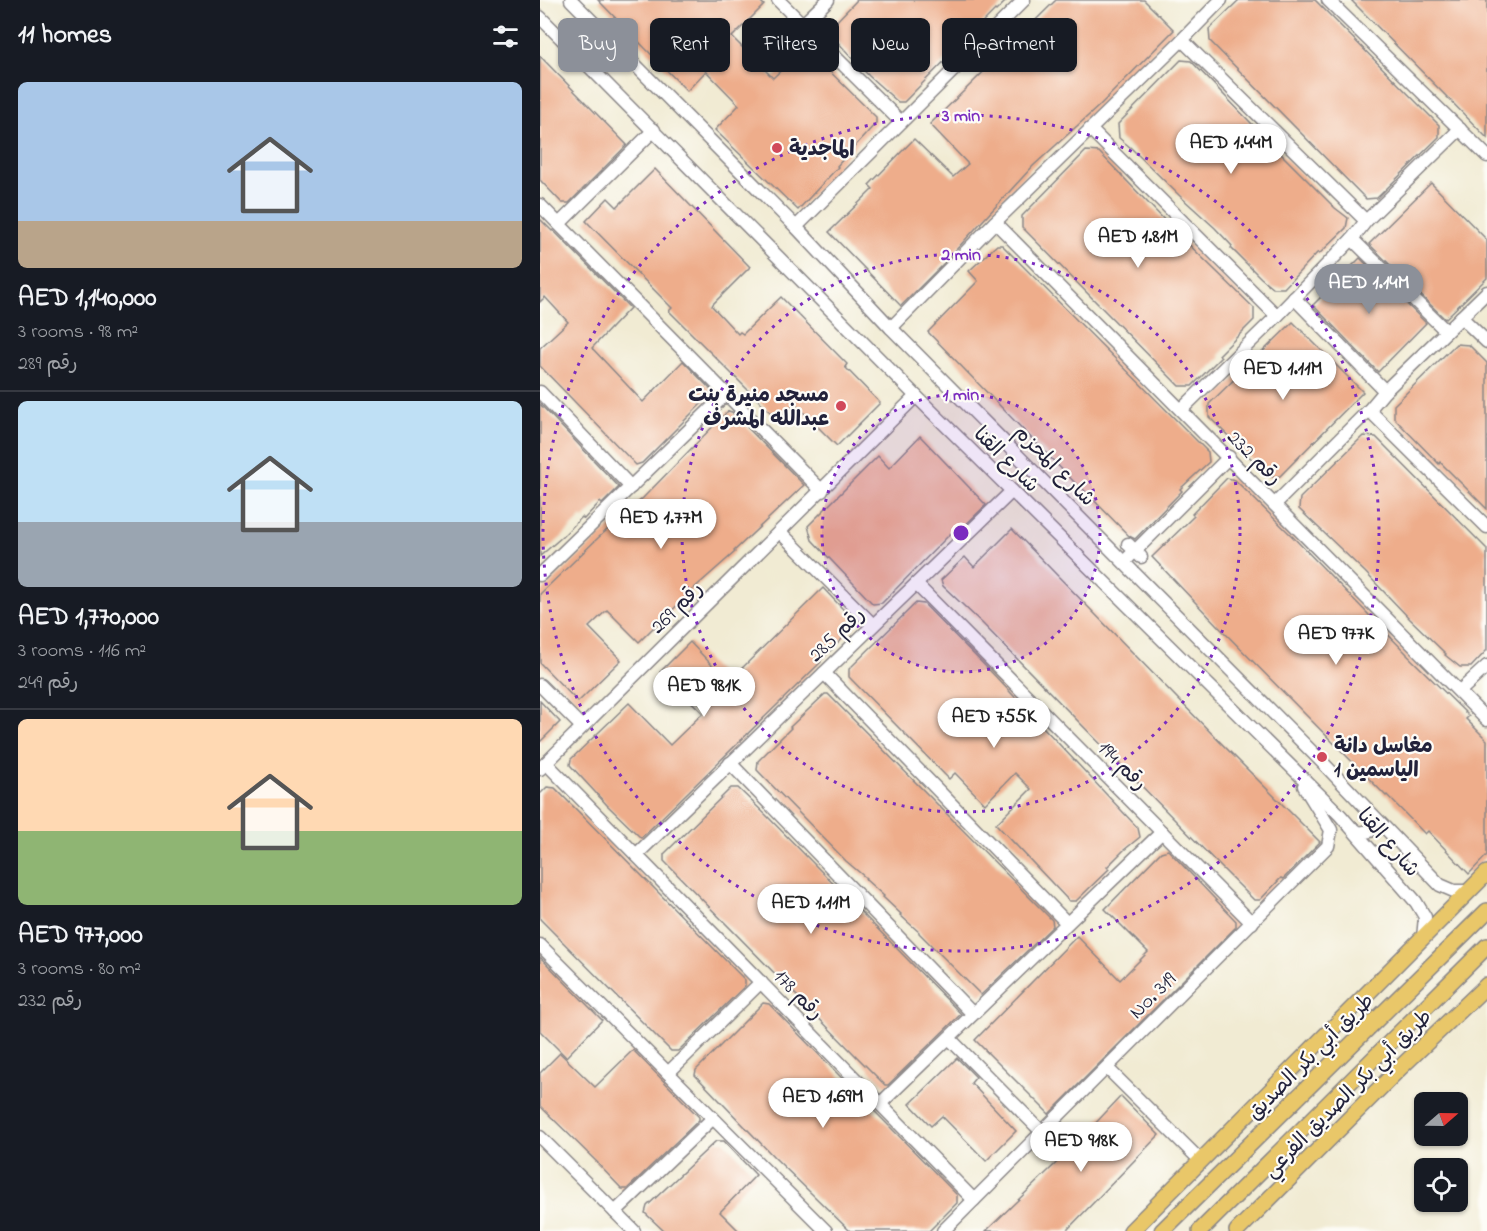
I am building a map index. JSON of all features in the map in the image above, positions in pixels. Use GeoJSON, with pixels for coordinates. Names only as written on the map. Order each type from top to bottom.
{"type":"FeatureCollection","features":[{"type":"Feature","properties":{"kind":"main road"},"geometry":{"type":"LineString","coordinates":[[1131,1231],[1487,873]]}},
{"type":"Feature","properties":{"kind":"main road","name":"طريق أبي بكر الصديق"},"geometry":{"type":"LineString","coordinates":[[1162,1231],[1487,911]]}},
{"type":"Feature","properties":{"kind":"main road"},"geometry":{"type":"LineString","coordinates":[[1200,1231],[1487,946]]}},
{"type":"Feature","properties":{"kind":"main road","name":"طريق أبي بكر الصديق الفرعي"},"geometry":{"type":"LineString","coordinates":[[1237,1231],[1401,1067],[1483,992]]}},
{"type":"Feature","properties":{"kind":"street","name":"شارع المحزم"},"geometry":{"type":"LineString","coordinates":[[571,0],[796,227],[891,328],[1322,762],[1440,885],[1454,891],[1469,891]]}},
{"type":"Feature","properties":{"kind":"street"},"geometry":{"type":"LineString","coordinates":[[778,0],[795,18]]}},
{"type":"Feature","properties":{"kind":"street"},"geometry":{"type":"LineString","coordinates":[[809,18],[828,0]]}},
{"type":"Feature","properties":{"kind":"street"},"geometry":{"type":"LineString","coordinates":[[796,227],[1024,0]]}},
{"type":"Feature","properties":{"kind":"street"},"geometry":{"type":"LineString","coordinates":[[891,328],[995,222],[1221,0]]}},
{"type":"Feature","properties":{"kind":"street"},"geometry":{"type":"LineString","coordinates":[[1329,0],[1487,156]]}},
{"type":"Feature","properties":{"kind":"street","name":"شارع القنا"},"geometry":{"type":"LineString","coordinates":[[540,17],[1012,492],[1340,815],[1416,902],[1425,917],[1423,938]]}},
{"type":"Feature","properties":{"kind":"street"},"geometry":{"type":"LineString","coordinates":[[1182,40],[1366,221]]}},
{"type":"Feature","properties":{"kind":"street"},"geometry":{"type":"LineString","coordinates":[[839,61],[901,122]]}},
{"type":"Feature","properties":{"kind":"street"},"geometry":{"type":"LineString","coordinates":[[1090,129],[1277,316]]}},
{"type":"Feature","properties":{"kind":"street"},"geometry":{"type":"LineString","coordinates":[[1180,410],[1277,316],[1352,239],[1366,221],[1460,129]]}},
{"type":"Feature","properties":{"kind":"street"},"geometry":{"type":"LineString","coordinates":[[559,224],[654,130]]}},
{"type":"Feature","properties":{"kind":"street"},"geometry":{"type":"LineString","coordinates":[[540,205],[822,491]]}},
{"type":"Feature","properties":{"kind":"street","name":"رقم 232"},"geometry":{"type":"LineString","coordinates":[[995,222],[1487,720]]}},
{"type":"Feature","properties":{"kind":"street"},"geometry":{"type":"LineString","coordinates":[[1352,239],[1446,331]]}},
{"type":"Feature","properties":{"kind":"street"},"geometry":{"type":"LineString","coordinates":[[1275,504],[1369,410],[1385,390],[1487,292]]}},
{"type":"Feature","properties":{"kind":"street"},"geometry":{"type":"LineString","coordinates":[[1294,298],[1385,390]]}},
{"type":"Feature","properties":{"kind":"street"},"geometry":{"type":"LineString","coordinates":[[1461,316],[1487,342]]}},
{"type":"Feature","properties":{"kind":"street"},"geometry":{"type":"LineString","coordinates":[[540,392],[631,486]]}},
{"type":"Feature","properties":{"kind":"street"},"geometry":{"type":"LineString","coordinates":[[540,575],[726,394]]}},
{"type":"Feature","properties":{"kind":"street","name":"رقم 269"},"geometry":{"type":"LineString","coordinates":[[543,766],[916,396]]}},
{"type":"Feature","properties":{"kind":"street"},"geometry":{"type":"LineString","coordinates":[[1369,410],[1487,526]]}},
{"type":"Feature","properties":{"kind":"street"},"geometry":{"type":"LineString","coordinates":[[1124,562],[1229,457]]}},
{"type":"Feature","properties":{"kind":"street","name":"رقم 285"},"geometry":{"type":"LineString","coordinates":[[636,855],[1012,492]]}},
{"type":"Feature","properties":{"kind":"street"},"geometry":{"type":"LineString","coordinates":[[780,532],[873,625]]}},
{"type":"Feature","properties":{"kind":"street","name":"رقم 194"},"geometry":{"type":"LineString","coordinates":[[916,584],[1252,923]]}},
{"type":"Feature","properties":{"kind":"street"},"geometry":{"type":"LineString","coordinates":[[1460,691],[1487,666]]}},
{"type":"Feature","properties":{"kind":"street"},"geometry":{"type":"LineString","coordinates":[[824,673],[1067,923]]}},
{"type":"Feature","properties":{"kind":"street"},"geometry":{"type":"LineString","coordinates":[[540,685],[582,727]]}},
{"type":"Feature","properties":{"kind":"street"},"geometry":{"type":"LineString","coordinates":[[1322,762],[1369,812],[1373,823],[1370,831],[1359,833],[1340,815]]}},
{"type":"Feature","properties":{"kind":"street"},"geometry":{"type":"LineString","coordinates":[[730,763],[973,1014]]}},
{"type":"Feature","properties":{"kind":"street","name":"رقم 178"},"geometry":{"type":"LineString","coordinates":[[543,766],[636,855],[974,1200]]}},
{"type":"Feature","properties":{"kind":"street","name":"No. 319"},"geometry":{"type":"LineString","coordinates":[[943,1231],[1328,846],[1331,830],[1296,772]]}},
{"type":"Feature","properties":{"kind":"street"},"geometry":{"type":"LineString","coordinates":[[880,1104],[1162,831]]}},
{"type":"Feature","properties":{"kind":"street"},"geometry":{"type":"LineString","coordinates":[[540,945],[826,1231]]}},
{"type":"Feature","properties":{"kind":"street"},"geometry":{"type":"LineString","coordinates":[[668,1073],[760,982]]}},
{"type":"Feature","properties":{"kind":"street"},"geometry":{"type":"LineString","coordinates":[[948,1038],[1042,1132]]}},
{"type":"Feature","properties":{"kind":"street"},"geometry":{"type":"LineString","coordinates":[[1107,1068],[1201,1161]]}},
{"type":"Feature","properties":{"kind":"street"},"geometry":{"type":"LineString","coordinates":[[615,1212],[713,1118]]}},
{"type":"Feature","properties":{"kind":"street"},"geometry":{"type":"LineString","coordinates":[[540,1137],[634,1231]]}},
{"type":"Feature","properties":{"kind":"building"},"geometry":{"type":"Polygon","coordinates":[[[598,0],[759,0],[764,5],[751,18],[742,18],[742,27],[732,37],[742,47],[742,72],[767,72],[773,78],[779,72],[830,72],[876,117],[876,123],[798,210],[715,130],[739,105],[707,72],[730,72],[730,18],[650,18],[650,53],[638,41],[638,18],[616,18],[598,0]]]}},
{"type":"Feature","properties":{"kind":"building"},"geometry":{"type":"Polygon","coordinates":[[[857,0],[1007,0],[987,18],[942,18],[942,64],[904,102],[898,102],[865,72],[930,72],[930,18],[851,18],[851,57],[839,44],[839,19],[857,0]]]}},
{"type":"Feature","properties":{"kind":"building"},"geometry":{"type":"Polygon","coordinates":[[[1056,0],[1144,0],[1174,30],[1099,106],[1033,166],[901,306],[829,232],[873,189],[869,185],[914,139],[953,177],[968,164],[930,124],[983,72],[1077,72],[1077,18],[1038,18],[1056,0]]]}},
{"type":"Feature","properties":{"kind":"building"},"geometry":{"type":"Polygon","coordinates":[[[1239,0],[1315,0],[1439,125],[1439,137],[1377,198],[1366,199],[1210,41],[1209,29],[1239,0]]]}},
{"type":"Feature","properties":{"kind":"building"},"geometry":{"type":"Polygon","coordinates":[[[1351,0],[1487,0],[1487,138],[1448,98],[1351,0]]]}},
{"type":"Feature","properties":{"kind":"building"},"geometry":{"type":"Polygon","coordinates":[[[540,56],[627,145],[569,203],[562,203],[540,180],[540,56]]]}},
{"type":"Feature","properties":{"kind":"building"},"geometry":{"type":"Polygon","coordinates":[[[1181,60],[1191,61],[1335,208],[1348,218],[1346,228],[1319,254],[1318,252],[1284,288],[1273,288],[1261,278],[1215,228],[1119,138],[1118,124],[1181,60]]]}},
{"type":"Feature","properties":{"kind":"building"},"geometry":{"type":"Polygon","coordinates":[[[668,72],[705,72],[687,91],[668,72]]]}},
{"type":"Feature","properties":{"kind":"building"},"geometry":{"type":"Polygon","coordinates":[[[1086,151],[1099,152],[1254,308],[1254,320],[1192,386],[1179,386],[1022,227],[1022,216],[1086,151]]]}},
{"type":"Feature","properties":{"kind":"building"},"geometry":{"type":"Polygon","coordinates":[[[655,169],[750,267],[712,306],[738,334],[740,332],[743,334],[781,297],[847,364],[845,367],[880,403],[837,446],[795,404],[778,420],[669,311],[672,308],[586,221],[608,198],[617,207],[655,169]]]}},
{"type":"Feature","properties":{"kind":"building"},"geometry":{"type":"Polygon","coordinates":[[[1431,183],[1487,240],[1487,278],[1445,319],[1369,244],[1431,183]]]}},
{"type":"Feature","properties":{"kind":"building"},"geometry":{"type":"Polygon","coordinates":[[[540,219],[630,308],[592,348],[643,402],[683,361],[713,392],[642,463],[636,465],[540,366],[540,348],[568,322],[545,297],[540,302],[540,219]]]}},
{"type":"Feature","properties":{"kind":"building"},"geometry":{"type":"Polygon","coordinates":[[[997,245],[1002,245],[1208,452],[1209,462],[1180,489],[1182,491],[1135,539],[1129,536],[1081,489],[928,332],[978,281],[969,271],[997,245]]]}},
{"type":"Feature","properties":{"kind":"building"},"geometry":{"type":"Polygon","coordinates":[[[1360,258],[1426,323],[1378,372],[1313,305],[1360,258]]]}},
{"type":"Feature","properties":{"kind":"building"},"geometry":{"type":"Polygon","coordinates":[[[1293,322],[1363,392],[1280,476],[1270,477],[1209,417],[1209,404],[1293,322]]]}},
{"type":"Feature","properties":{"kind":"building"},"geometry":{"type":"Polygon","coordinates":[[[1456,344],[1469,345],[1487,363],[1487,509],[1394,418],[1394,405],[1456,344]]]}},
{"type":"Feature","properties":{"kind":"building"},"geometry":{"type":"Polygon","coordinates":[[[540,404],[619,487],[540,556],[540,404]]]}},
{"type":"Feature","properties":{"kind":"building"},"geometry":{"type":"Polygon","coordinates":[[[728,411],[732,412],[804,485],[639,642],[607,610],[589,627],[621,660],[578,702],[540,663],[540,594],[643,498],[728,411]]]}},
{"type":"Feature","properties":{"kind":"building"},"geometry":{"type":"Polygon","coordinates":[[[920,436],[986,505],[955,535],[952,532],[882,603],[873,604],[812,540],[808,526],[878,456],[889,468],[920,436]]]}},
{"type":"Feature","properties":{"kind":"building"},"geometry":{"type":"Polygon","coordinates":[[[1363,436],[1376,437],[1487,549],[1487,650],[1471,667],[1460,667],[1445,655],[1365,572],[1299,509],[1300,498],[1363,436]]]}},
{"type":"Feature","properties":{"kind":"building"},"geometry":{"type":"Polygon","coordinates":[[[1227,478],[1235,480],[1292,536],[1469,716],[1466,719],[1487,740],[1487,855],[1469,874],[1428,831],[1425,834],[1386,796],[1152,557],[1194,516],[1192,514],[1227,478]]]}},
{"type":"Feature","properties":{"kind":"building"},"geometry":{"type":"Polygon","coordinates":[[[1012,529],[1320,842],[1260,900],[1254,900],[943,586],[941,580],[965,557],[974,567],[1012,529]]]}},
{"type":"Feature","properties":{"kind":"building"},"geometry":{"type":"Polygon","coordinates":[[[823,588],[857,624],[641,838],[570,765],[571,759],[629,703],[670,745],[703,713],[660,672],[690,642],[728,682],[823,588]]]}},
{"type":"Feature","properties":{"kind":"building"},"geometry":{"type":"Polygon","coordinates":[[[916,603],[924,604],[1138,828],[1140,837],[1107,867],[1109,869],[1076,901],[1069,901],[996,824],[1031,789],[1015,773],[985,804],[955,773],[949,779],[849,677],[849,669],[916,603]]]}},
{"type":"Feature","properties":{"kind":"building"},"geometry":{"type":"Polygon","coordinates":[[[825,694],[828,694],[1052,920],[1053,926],[981,995],[757,770],[758,761],[825,694]]]}},
{"type":"Feature","properties":{"kind":"building"},"geometry":{"type":"Polygon","coordinates":[[[540,701],[560,722],[540,742],[540,701]]]}},
{"type":"Feature","properties":{"kind":"building"},"geometry":{"type":"Polygon","coordinates":[[[547,787],[555,788],[745,980],[745,986],[678,1051],[671,1051],[540,919],[540,794],[547,787]]]}},
{"type":"Feature","properties":{"kind":"building"},"geometry":{"type":"Polygon","coordinates":[[[731,788],[738,788],[766,815],[961,1014],[888,1085],[885,1085],[664,861],[664,854],[731,788]]]}},
{"type":"Feature","properties":{"kind":"building"},"geometry":{"type":"Polygon","coordinates":[[[1168,850],[1236,921],[1236,927],[1049,1114],[975,1040],[1077,936],[1120,980],[1148,952],[1105,909],[1161,852],[1168,850]]]}},
{"type":"Feature","properties":{"kind":"building"},"geometry":{"type":"Polygon","coordinates":[[[540,957],[602,1020],[566,1057],[540,1031],[540,957]]]}},
{"type":"Feature","properties":{"kind":"building"},"geometry":{"type":"Polygon","coordinates":[[[763,1003],[769,1004],[957,1195],[957,1203],[929,1231],[850,1231],[695,1075],[696,1070],[763,1003]]]}},
{"type":"Feature","properties":{"kind":"building"},"geometry":{"type":"Polygon","coordinates":[[[633,1050],[699,1117],[699,1120],[627,1189],[622,1189],[540,1106],[540,1073],[560,1053],[595,1087],[633,1050]]]}},
{"type":"Feature","properties":{"kind":"building"},"geometry":{"type":"Polygon","coordinates":[[[957,1058],[976,1077],[971,1083],[1016,1131],[986,1161],[942,1116],[931,1126],[910,1104],[957,1058]]]}},
{"type":"Feature","properties":{"kind":"building"},"geometry":{"type":"Polygon","coordinates":[[[1121,1096],[1159,1135],[1066,1231],[986,1231],[1077,1143],[1121,1096]]]}},
{"type":"Feature","properties":{"kind":"building"},"geometry":{"type":"Polygon","coordinates":[[[716,1141],[724,1141],[756,1175],[720,1212],[739,1231],[664,1231],[645,1213],[647,1206],[716,1141]]]}},
{"type":"Feature","properties":{"kind":"place","name":"الماجدية"},"geometry":{"type":"Point","coordinates":[777,148]}},
{"type":"Feature","properties":{"kind":"place","name":"مسجد منيرة بنت عبدالله المشرف"},"geometry":{"type":"Point","coordinates":[841,406]}},
{"type":"Feature","properties":{"kind":"place","name":"مغاسل دانة الياسمين 1"},"geometry":{"type":"Point","coordinates":[1322,757]}}]}
